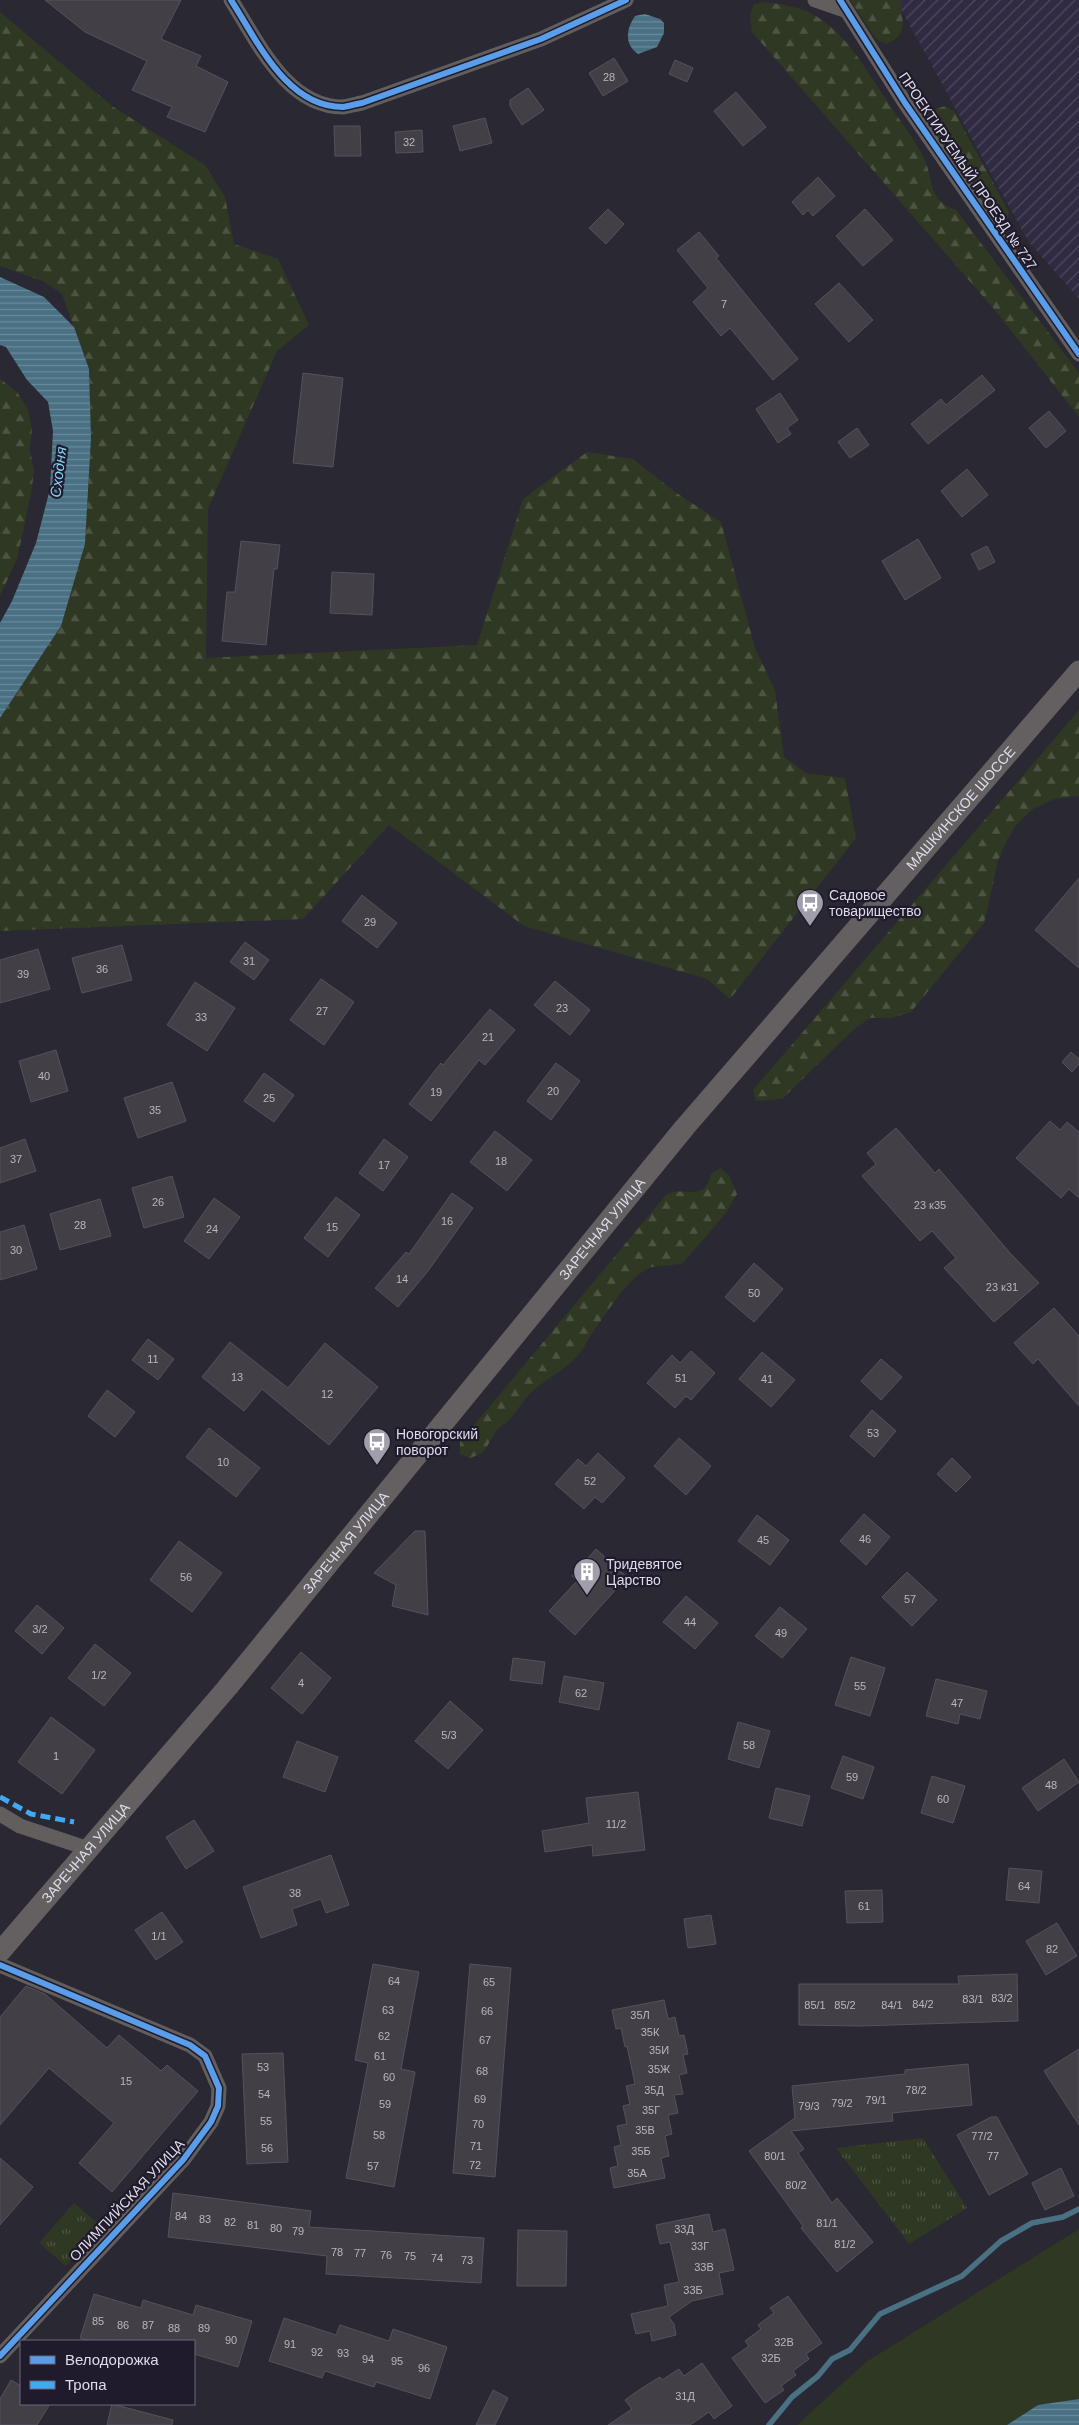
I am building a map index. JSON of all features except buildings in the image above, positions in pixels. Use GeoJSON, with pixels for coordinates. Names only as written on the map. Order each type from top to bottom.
{"type":"FeatureCollection","features":[{"type":"Feature","properties":{"kind":"main road","name":"МАШКИНСКОЕ ШОССЕ"},"geometry":{"type":"LineString","coordinates":[[685,1127],[1079,671]]}},
{"type":"Feature","properties":{"kind":"main road","name":"ЗАРЕЧНАЯ УЛИЦА"},"geometry":{"type":"LineString","coordinates":[[0,1952],[227,1688],[685,1127]]}},
{"type":"Feature","properties":{"kind":"street"},"geometry":{"type":"LineString","coordinates":[[231,0],[264,51],[301,95],[318,102],[343,107],[362,103],[541,39],[626,0]]}},
{"type":"Feature","properties":{"kind":"street"},"geometry":{"type":"LineString","coordinates":[[815,0],[843,6]]}},
{"type":"Feature","properties":{"kind":"street","name":"ПРОЕКТИРУЕМЫЙ ПРОЕЗД № 727"},"geometry":{"type":"LineString","coordinates":[[843,6],[922,127],[1079,354]]}},
{"type":"Feature","properties":{"kind":"street"},"geometry":{"type":"LineString","coordinates":[[0,1814],[28,1828],[89,1849]]}},
{"type":"Feature","properties":{"kind":"street","name":"ОЛИМПИЙСКАЯ УЛИЦА"},"geometry":{"type":"LineString","coordinates":[[0,1965],[190,2045],[205,2056],[219,2088],[218,2106],[211,2122],[183,2160],[0,2356]]}},
{"type":"Feature","properties":{"kind":"shaded area"},"geometry":{"type":"Polygon","coordinates":[[[896,0],[1079,0],[1079,299],[1028,241],[896,0]]]}},
{"type":"Feature","properties":{"kind":"green space"},"geometry":{"type":"Polygon","coordinates":[[[850,0],[900,0],[903,21],[898,37],[886,44],[876,39],[850,0]]]}},
{"type":"Feature","properties":{"kind":"green space"},"geometry":{"type":"Polygon","coordinates":[[[765,2],[798,8],[816,16],[839,35],[858,57],[913,138],[924,158],[936,195],[947,206],[956,210],[1079,373],[1079,417],[994,309],[752,32],[750,15],[754,4],[765,2]]]}},
{"type":"Feature","properties":{"kind":"green space"},"geometry":{"type":"Polygon","coordinates":[[[0,12],[112,106],[205,165],[225,197],[234,244],[278,259],[309,325],[277,351],[208,509],[206,658],[477,645],[523,499],[587,452],[633,459],[675,492],[721,522],[755,648],[775,690],[784,757],[806,773],[845,778],[856,838],[730,999],[707,979],[524,926],[389,825],[303,919],[0,931],[0,718],[61,626],[85,544],[91,438],[89,369],[62,294],[45,282],[0,266],[0,12]]]}},
{"type":"Feature","properties":{"kind":"green space"},"geometry":{"type":"Polygon","coordinates":[[[945,106],[954,111],[1009,212],[1006,222],[1001,224],[994,219],[927,121],[930,111],[945,106]]]}},
{"type":"Feature","properties":{"kind":"green space"},"geometry":{"type":"Polygon","coordinates":[[[0,379],[17,392],[28,409],[32,429],[30,449],[34,472],[17,559],[0,596],[0,379]]]}},
{"type":"Feature","properties":{"kind":"green space"},"geometry":{"type":"Polygon","coordinates":[[[1079,710],[1079,796],[1054,799],[1033,809],[1017,824],[1006,842],[998,861],[984,923],[911,1012],[891,1018],[870,1018],[852,1031],[782,1099],[756,1101],[753,1090],[1079,710]]]}},
{"type":"Feature","properties":{"kind":"green space"},"geometry":{"type":"Polygon","coordinates":[[[720,1168],[729,1175],[737,1194],[726,1213],[683,1263],[652,1267],[643,1271],[616,1299],[577,1356],[541,1384],[523,1401],[511,1418],[494,1434],[481,1453],[470,1458],[460,1454],[460,1442],[664,1197],[677,1192],[700,1191],[708,1183],[711,1174],[720,1168]]]}},
{"type":"Feature","properties":{"kind":"green space"},"geometry":{"type":"Polygon","coordinates":[[[923,2138],[967,2208],[909,2244],[836,2148],[923,2138]]]}},
{"type":"Feature","properties":{"kind":"green space"},"geometry":{"type":"Polygon","coordinates":[[[74,2203],[101,2226],[66,2266],[39,2243],[74,2203]]]}},
{"type":"Feature","properties":{"kind":"green space"},"geometry":{"type":"Polygon","coordinates":[[[1079,2229],[1079,2425],[797,2425],[866,2362],[1079,2229]]]}},
{"type":"Feature","properties":{"kind":"water"},"geometry":{"type":"Polygon","coordinates":[[[645,14],[660,19],[664,23],[664,33],[657,47],[638,54],[630,46],[628,31],[635,16],[645,14]]]}},
{"type":"Feature","properties":{"kind":"water","name":"Сходня"},"geometry":{"type":"Polygon","coordinates":[[[0,277],[44,297],[74,327],[89,369],[91,438],[85,544],[61,626],[0,718],[0,623],[12,601],[36,543],[50,489],[53,431],[48,402],[27,380],[6,347],[0,345],[0,277]]]}},
{"type":"Feature","properties":{"kind":"water"},"geometry":{"type":"Polygon","coordinates":[[[1079,2399],[1079,2425],[1007,2425],[1038,2405],[1079,2399]]]}},
{"type":"Feature","properties":{"kind":"waterway"},"geometry":{"type":"LineString","coordinates":[[769,2425],[792,2397],[818,2376],[832,2359],[850,2350],[880,2314],[962,2276],[1001,2241],[1032,2223],[1063,2217],[1079,2209]]}},
{"type":"Feature","properties":{"kind":"marked path"},"geometry":{"type":"LineString","coordinates":[[0,1797],[31,1814],[74,1822]]}},
{"type":"Feature","properties":{"kind":"cycle path"},"geometry":{"type":"LineString","coordinates":[[231,0],[263,51],[289,84],[305,96],[323,104],[343,107],[362,103],[541,39],[626,0]]}},
{"type":"Feature","properties":{"kind":"cycle path"},"geometry":{"type":"LineString","coordinates":[[840,0],[905,103],[1079,354]]}},
{"type":"Feature","properties":{"kind":"cycle path"},"geometry":{"type":"LineString","coordinates":[[0,1965],[190,2045],[205,2056],[219,2088],[218,2106],[211,2122],[183,2160],[0,2356]]}},
{"type":"Feature","properties":{"kind":"place","name":"Садовое товарищество"},"geometry":{"type":"Point","coordinates":[810,927]}},
{"type":"Feature","properties":{"kind":"place","name":"Новогорский поворот"},"geometry":{"type":"Point","coordinates":[377,1466]}},
{"type":"Feature","properties":{"kind":"place","name":"Тридевятое Царство"},"geometry":{"type":"Point","coordinates":[587,1596]}}]}
